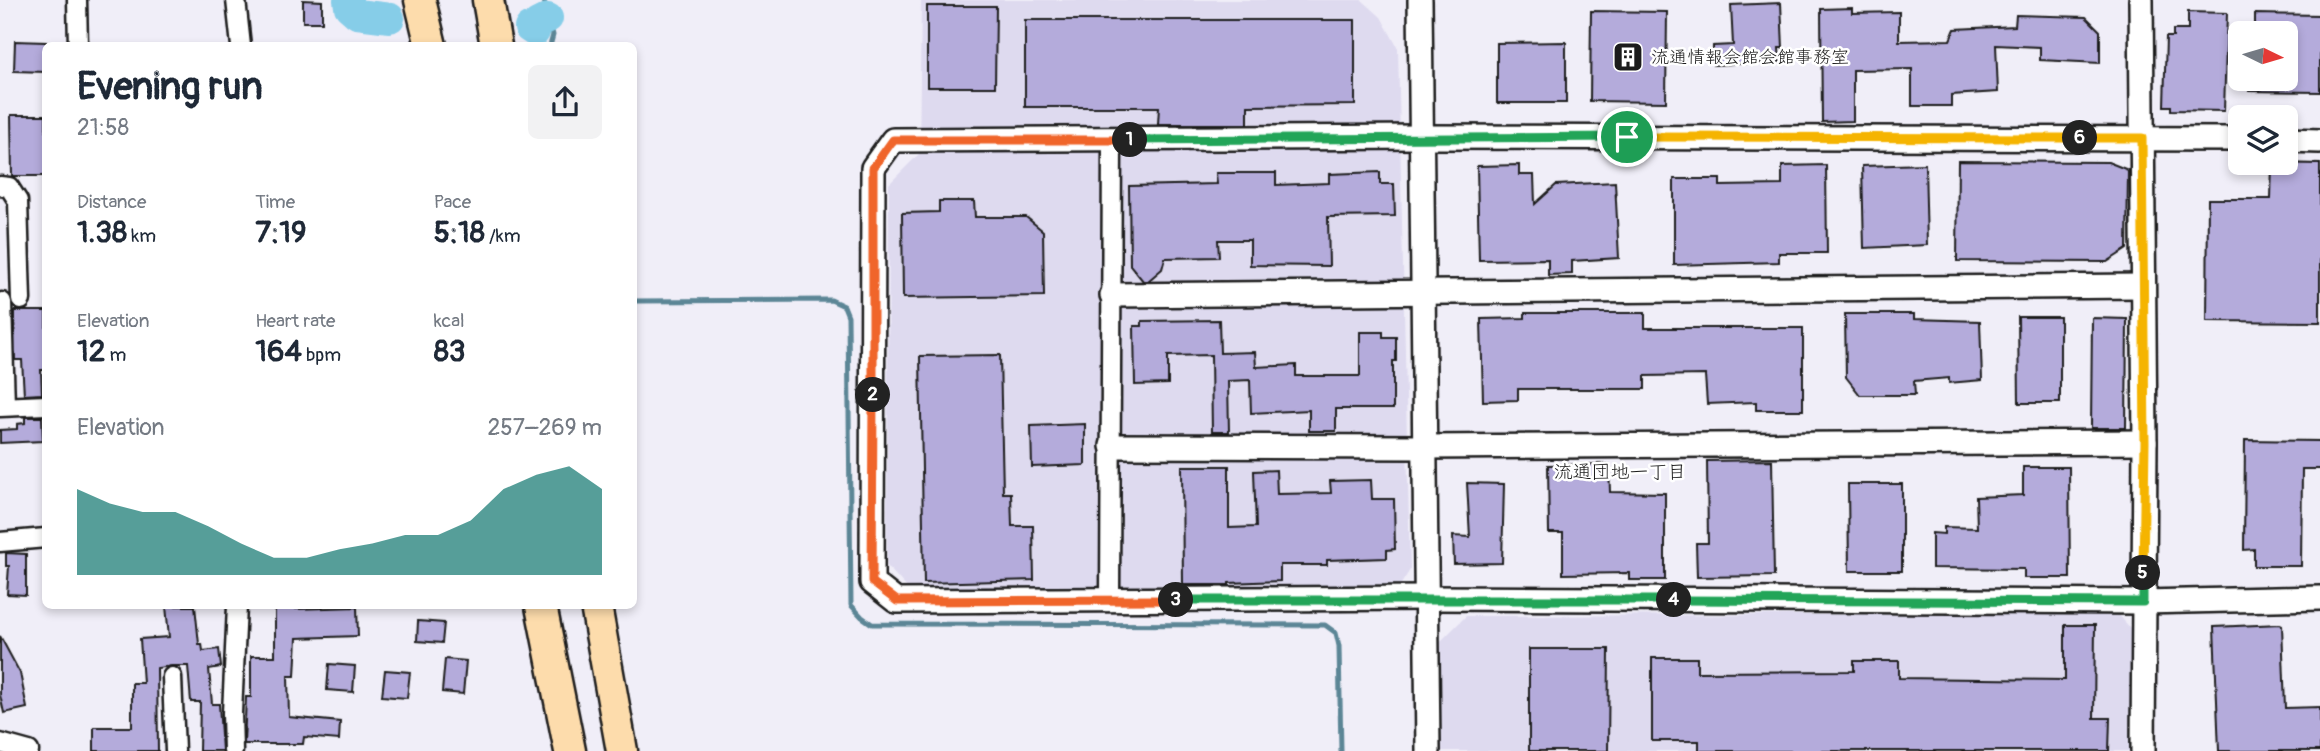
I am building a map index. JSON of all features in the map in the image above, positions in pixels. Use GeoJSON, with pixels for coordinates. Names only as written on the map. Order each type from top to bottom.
{"type":"FeatureCollection","features":[{"type":"Feature","properties":{"kind":"highway"},"geometry":{"type":"LineString","coordinates":[[420,0],[430,42]]}},
{"type":"Feature","properties":{"kind":"highway"},"geometry":{"type":"LineString","coordinates":[[488,0],[495,42]]}},
{"type":"Feature","properties":{"kind":"highway"},"geometry":{"type":"LineString","coordinates":[[542,609],[570,751]]}},
{"type":"Feature","properties":{"kind":"highway"},"geometry":{"type":"LineString","coordinates":[[597,609],[622,751]]}},
{"type":"Feature","properties":{"kind":"street"},"geometry":{"type":"LineString","coordinates":[[77,0],[78,42]]}},
{"type":"Feature","properties":{"kind":"street"},"geometry":{"type":"LineString","coordinates":[[236,0],[241,42]]}},
{"type":"Feature","properties":{"kind":"street"},"geometry":{"type":"LineString","coordinates":[[1420,0],[1429,751]]}},
{"type":"Feature","properties":{"kind":"street"},"geometry":{"type":"LineString","coordinates":[[2141,0],[2145,442],[2143,751]]}},
{"type":"Feature","properties":{"kind":"street"},"geometry":{"type":"LineString","coordinates":[[2228,139],[1421,137],[893,140],[873,168],[872,582],[897,601],[1428,598],[2143,602],[2320,598]]}},
{"type":"Feature","properties":{"kind":"street"},"geometry":{"type":"LineString","coordinates":[[1110,600],[1112,140]]}},
{"type":"Feature","properties":{"kind":"street"},"geometry":{"type":"LineString","coordinates":[[2298,140],[2320,141]]}},
{"type":"Feature","properties":{"kind":"street"},"geometry":{"type":"LineString","coordinates":[[0,186],[9,187],[18,201],[29,299],[1,302],[2,407],[42,405]]}},
{"type":"Feature","properties":{"kind":"street"},"geometry":{"type":"LineString","coordinates":[[1112,295],[2143,286]]}},
{"type":"Feature","properties":{"kind":"street"},"geometry":{"type":"LineString","coordinates":[[1112,446],[1424,447],[2145,442]]}},
{"type":"Feature","properties":{"kind":"street"},"geometry":{"type":"LineString","coordinates":[[0,542],[42,538]]}},
{"type":"Feature","properties":{"kind":"street"},"geometry":{"type":"LineString","coordinates":[[233,751],[237,609]]}},
{"type":"Feature","properties":{"kind":"street"},"geometry":{"type":"LineString","coordinates":[[172,677],[175,751]]}},
{"type":"Feature","properties":{"kind":"street"},"geometry":{"type":"LineString","coordinates":[[0,743],[29,751]]}},
{"type":"Feature","properties":{"kind":"shaded area"},"geometry":{"type":"Polygon","coordinates":[[[921,0],[1362,0],[1381,17],[1398,48],[1410,570],[1396,592],[909,590],[887,566],[889,184],[919,154],[921,0]]]}},
{"type":"Feature","properties":{"kind":"shaded area"},"geometry":{"type":"Polygon","coordinates":[[[2118,614],[2132,630],[2132,751],[1435,751],[1435,647],[1466,616],[2118,614]]]}},
{"type":"Feature","properties":{"kind":"building"},"geometry":{"type":"Polygon","coordinates":[[[303,0],[322,1],[322,22],[303,22],[303,0]]]}},
{"type":"Feature","properties":{"kind":"building"},"geometry":{"type":"Polygon","coordinates":[[[1781,3],[1783,48],[1779,48],[1780,62],[1713,65],[1713,46],[1733,45],[1731,5],[1781,3]]]}},
{"type":"Feature","properties":{"kind":"building"},"geometry":{"type":"Polygon","coordinates":[[[927,6],[996,6],[995,87],[927,87],[927,6]]]}},
{"type":"Feature","properties":{"kind":"building"},"geometry":{"type":"Polygon","coordinates":[[[1852,8],[1852,13],[1899,12],[1899,41],[1950,40],[1955,29],[2015,26],[2016,15],[2086,17],[2100,31],[2100,63],[2040,60],[2040,47],[1996,45],[1998,92],[1951,95],[1951,106],[1912,106],[1912,69],[1853,70],[1853,121],[1822,122],[1821,9],[1852,8]]]}},
{"type":"Feature","properties":{"kind":"building","name":"流通情報会館会館事務室"},"geometry":{"type":"Polygon","coordinates":[[[1591,11],[1667,12],[1666,102],[1590,101],[1591,11]]]}},
{"type":"Feature","properties":{"kind":"building"},"geometry":{"type":"Polygon","coordinates":[[[2188,12],[2227,13],[2224,111],[2171,110],[2171,106],[2164,106],[2166,37],[2173,37],[2173,30],[2188,30],[2188,12]]]}},
{"type":"Feature","properties":{"kind":"building"},"geometry":{"type":"Polygon","coordinates":[[[2255,14],[2320,15],[2320,92],[2249,91],[2298,91],[2298,21],[2255,21],[2255,14]]]}},
{"type":"Feature","properties":{"kind":"building"},"geometry":{"type":"Polygon","coordinates":[[[1025,20],[1355,20],[1355,105],[1248,106],[1248,124],[1158,124],[1159,107],[1025,107],[1025,20]]]}},
{"type":"Feature","properties":{"kind":"building"},"geometry":{"type":"Polygon","coordinates":[[[15,41],[46,42],[42,42],[42,72],[14,71],[15,41]]]}},
{"type":"Feature","properties":{"kind":"building"},"geometry":{"type":"Polygon","coordinates":[[[1566,42],[1566,103],[1497,103],[1497,43],[1566,42]]]}},
{"type":"Feature","properties":{"kind":"building"},"geometry":{"type":"Polygon","coordinates":[[[11,115],[42,115],[42,176],[12,176],[11,115]]]}},
{"type":"Feature","properties":{"kind":"building"},"geometry":{"type":"Polygon","coordinates":[[[1958,161],[2108,162],[2128,170],[2127,249],[2107,262],[1957,261],[1958,161]]]}},
{"type":"Feature","properties":{"kind":"building"},"geometry":{"type":"Polygon","coordinates":[[[1925,164],[1927,245],[1864,248],[1862,166],[1925,164]]]}},
{"type":"Feature","properties":{"kind":"building"},"geometry":{"type":"Polygon","coordinates":[[[2298,164],[2320,164],[2320,322],[2207,321],[2208,199],[2271,199],[2272,175],[2298,175],[2298,164]]]}},
{"type":"Feature","properties":{"kind":"building"},"geometry":{"type":"Polygon","coordinates":[[[1519,165],[1519,175],[1534,175],[1535,204],[1556,185],[1615,182],[1619,258],[1572,261],[1572,274],[1548,275],[1548,259],[1479,260],[1477,166],[1519,165]]]}},
{"type":"Feature","properties":{"kind":"building"},"geometry":{"type":"Polygon","coordinates":[[[1826,165],[1827,253],[1779,253],[1779,262],[1674,265],[1674,179],[1720,179],[1720,186],[1782,185],[1782,166],[1826,165]]]}},
{"type":"Feature","properties":{"kind":"building"},"geometry":{"type":"Polygon","coordinates":[[[1380,172],[1380,184],[1394,184],[1395,216],[1328,217],[1329,266],[1250,265],[1250,240],[1218,240],[1219,257],[1165,258],[1162,269],[1148,281],[1143,281],[1130,265],[1129,186],[1217,184],[1216,173],[1276,173],[1276,185],[1329,183],[1329,174],[1380,172]]]}},
{"type":"Feature","properties":{"kind":"building"},"geometry":{"type":"Polygon","coordinates":[[[939,201],[974,201],[975,217],[1026,217],[1043,231],[1044,296],[903,298],[902,213],[939,212],[939,201]]]}},
{"type":"Feature","properties":{"kind":"building"},"geometry":{"type":"Polygon","coordinates":[[[14,311],[42,311],[42,394],[24,395],[22,360],[15,360],[14,311]]]}},
{"type":"Feature","properties":{"kind":"building"},"geometry":{"type":"Polygon","coordinates":[[[1525,313],[1645,313],[1645,328],[1803,328],[1803,410],[1756,410],[1756,402],[1707,404],[1705,375],[1645,376],[1645,389],[1518,389],[1518,400],[1483,401],[1481,319],[1525,318],[1525,313]]]}},
{"type":"Feature","properties":{"kind":"building"},"geometry":{"type":"Polygon","coordinates":[[[1845,314],[1914,314],[1914,319],[1980,321],[1982,380],[1949,383],[1949,378],[1914,381],[1915,395],[1860,395],[1846,377],[1845,314]]]}},
{"type":"Feature","properties":{"kind":"building"},"geometry":{"type":"Polygon","coordinates":[[[2018,317],[2060,317],[2060,403],[2019,403],[2018,317]]]}},
{"type":"Feature","properties":{"kind":"building"},"geometry":{"type":"Polygon","coordinates":[[[2092,318],[2127,319],[2126,428],[2091,428],[2092,318]]]}},
{"type":"Feature","properties":{"kind":"building"},"geometry":{"type":"Polygon","coordinates":[[[1219,320],[1220,353],[1255,352],[1256,367],[1296,365],[1296,376],[1360,376],[1360,332],[1383,332],[1383,337],[1396,337],[1393,409],[1336,409],[1336,431],[1309,431],[1309,410],[1251,413],[1250,380],[1228,381],[1229,432],[1212,432],[1211,355],[1168,356],[1168,384],[1135,385],[1134,326],[1142,326],[1142,321],[1219,320]]]}},
{"type":"Feature","properties":{"kind":"building"},"geometry":{"type":"Polygon","coordinates":[[[1000,355],[1003,493],[1011,493],[1012,526],[1033,526],[1034,580],[924,583],[920,356],[1000,355]]]}},
{"type":"Feature","properties":{"kind":"building"},"geometry":{"type":"Polygon","coordinates":[[[25,417],[42,417],[42,441],[0,443],[0,430],[17,429],[17,424],[25,423],[25,417]]]}},
{"type":"Feature","properties":{"kind":"building"},"geometry":{"type":"Polygon","coordinates":[[[1085,424],[1085,465],[1032,467],[1031,426],[1085,424]]]}},
{"type":"Feature","properties":{"kind":"building"},"geometry":{"type":"Polygon","coordinates":[[[2245,440],[2320,441],[2320,469],[2302,469],[2301,566],[2254,566],[2254,549],[2244,550],[2245,440]]]}},
{"type":"Feature","properties":{"kind":"building"},"geometry":{"type":"Polygon","coordinates":[[[1772,460],[1774,576],[1697,577],[1696,543],[1708,543],[1707,461],[1772,460]]]}},
{"type":"Feature","properties":{"kind":"building"},"geometry":{"type":"Polygon","coordinates":[[[1609,464],[1610,492],[1665,493],[1665,580],[1629,580],[1629,573],[1563,574],[1563,533],[1549,533],[1548,465],[1609,464]]]}},
{"type":"Feature","properties":{"kind":"building"},"geometry":{"type":"Polygon","coordinates":[[[1182,466],[1229,466],[1229,528],[1256,527],[1254,471],[1276,470],[1277,494],[1331,493],[1330,481],[1371,480],[1372,499],[1394,499],[1395,549],[1387,550],[1387,558],[1327,560],[1327,565],[1280,565],[1280,581],[1183,585],[1182,466]]]}},
{"type":"Feature","properties":{"kind":"building"},"geometry":{"type":"Polygon","coordinates":[[[2023,467],[2069,467],[2070,578],[2024,578],[2024,569],[1932,568],[1932,533],[1944,534],[1944,527],[1977,528],[1976,497],[2023,495],[2023,467]]]}},
{"type":"Feature","properties":{"kind":"building"},"geometry":{"type":"Polygon","coordinates":[[[1467,483],[1504,484],[1502,563],[1454,564],[1453,536],[1470,537],[1467,483]]]}},
{"type":"Feature","properties":{"kind":"building"},"geometry":{"type":"Polygon","coordinates":[[[1848,484],[1902,484],[1902,571],[1849,571],[1848,484]]]}},
{"type":"Feature","properties":{"kind":"building"},"geometry":{"type":"Polygon","coordinates":[[[6,553],[26,554],[26,595],[7,594],[9,566],[6,566],[6,553]]]}},
{"type":"Feature","properties":{"kind":"building"},"geometry":{"type":"Polygon","coordinates":[[[166,609],[195,609],[199,644],[202,644],[203,651],[219,649],[221,667],[209,669],[212,704],[219,704],[222,751],[199,751],[200,702],[191,702],[188,666],[172,666],[157,668],[158,751],[94,751],[94,727],[132,727],[132,683],[143,683],[140,639],[169,637],[166,609]]]}},
{"type":"Feature","properties":{"kind":"building"},"geometry":{"type":"Polygon","coordinates":[[[275,609],[357,609],[358,636],[297,638],[295,676],[288,676],[289,717],[340,722],[339,740],[304,737],[303,744],[244,744],[246,697],[251,697],[251,656],[275,656],[275,609]]]}},
{"type":"Feature","properties":{"kind":"building"},"geometry":{"type":"Polygon","coordinates":[[[418,621],[444,623],[442,643],[417,641],[418,621]]]}},
{"type":"Feature","properties":{"kind":"building"},"geometry":{"type":"Polygon","coordinates":[[[2280,624],[2285,708],[2320,707],[2320,751],[2219,751],[2214,627],[2280,624]]]}},
{"type":"Feature","properties":{"kind":"building"},"geometry":{"type":"Polygon","coordinates":[[[2065,625],[2095,625],[2094,718],[2110,718],[2109,751],[1699,751],[1699,741],[1652,741],[1652,658],[1697,658],[1697,672],[1854,671],[1854,661],[1899,661],[1899,678],[2065,680],[2065,625]]]}},
{"type":"Feature","properties":{"kind":"building"},"geometry":{"type":"Polygon","coordinates":[[[0,636],[20,673],[27,708],[4,713],[0,695],[0,636]]]}},
{"type":"Feature","properties":{"kind":"building"},"geometry":{"type":"Polygon","coordinates":[[[1529,649],[1609,649],[1608,751],[1529,751],[1529,649]]]}},
{"type":"Feature","properties":{"kind":"building"},"geometry":{"type":"Polygon","coordinates":[[[445,659],[466,661],[463,694],[442,692],[445,659]]]}},
{"type":"Feature","properties":{"kind":"building"},"geometry":{"type":"Polygon","coordinates":[[[329,664],[355,666],[353,692],[327,690],[329,664]]]}},
{"type":"Feature","properties":{"kind":"building"},"geometry":{"type":"Polygon","coordinates":[[[385,670],[410,672],[407,698],[382,696],[385,670]]]}},
{"type":"Feature","properties":{"kind":"waterway"},"geometry":{"type":"LineString","coordinates":[[348,0],[349,7],[357,14],[390,18]]}},
{"type":"Feature","properties":{"kind":"waterway"},"geometry":{"type":"LineString","coordinates":[[544,0],[553,35],[551,42]]}},
{"type":"Feature","properties":{"kind":"waterway"},"geometry":{"type":"LineString","coordinates":[[529,28],[535,32],[538,23],[548,18]]}},
{"type":"Feature","properties":{"kind":"waterway"},"geometry":{"type":"LineString","coordinates":[[637,301],[831,300],[844,306],[848,316],[851,605],[872,624],[1325,625],[1336,633],[1339,646],[1341,751]]}},
{"type":"Feature","properties":{"kind":"place","name":"流通情報会館会館事務室"},"geometry":{"type":"Point","coordinates":[1628,57]}},
{"type":"Feature","properties":{"kind":"district","name":"流通団地一丁目"},"geometry":{"type":"Point","coordinates":[1620,472]}},
{"type":"Feature","properties":{"kind":"route"},"geometry":{"type":"LineString","coordinates":[[1627,137],[2142,138],[2145,442],[2143,602],[1428,598],[897,601],[872,582],[873,168],[893,140],[1627,137]]}}]}
